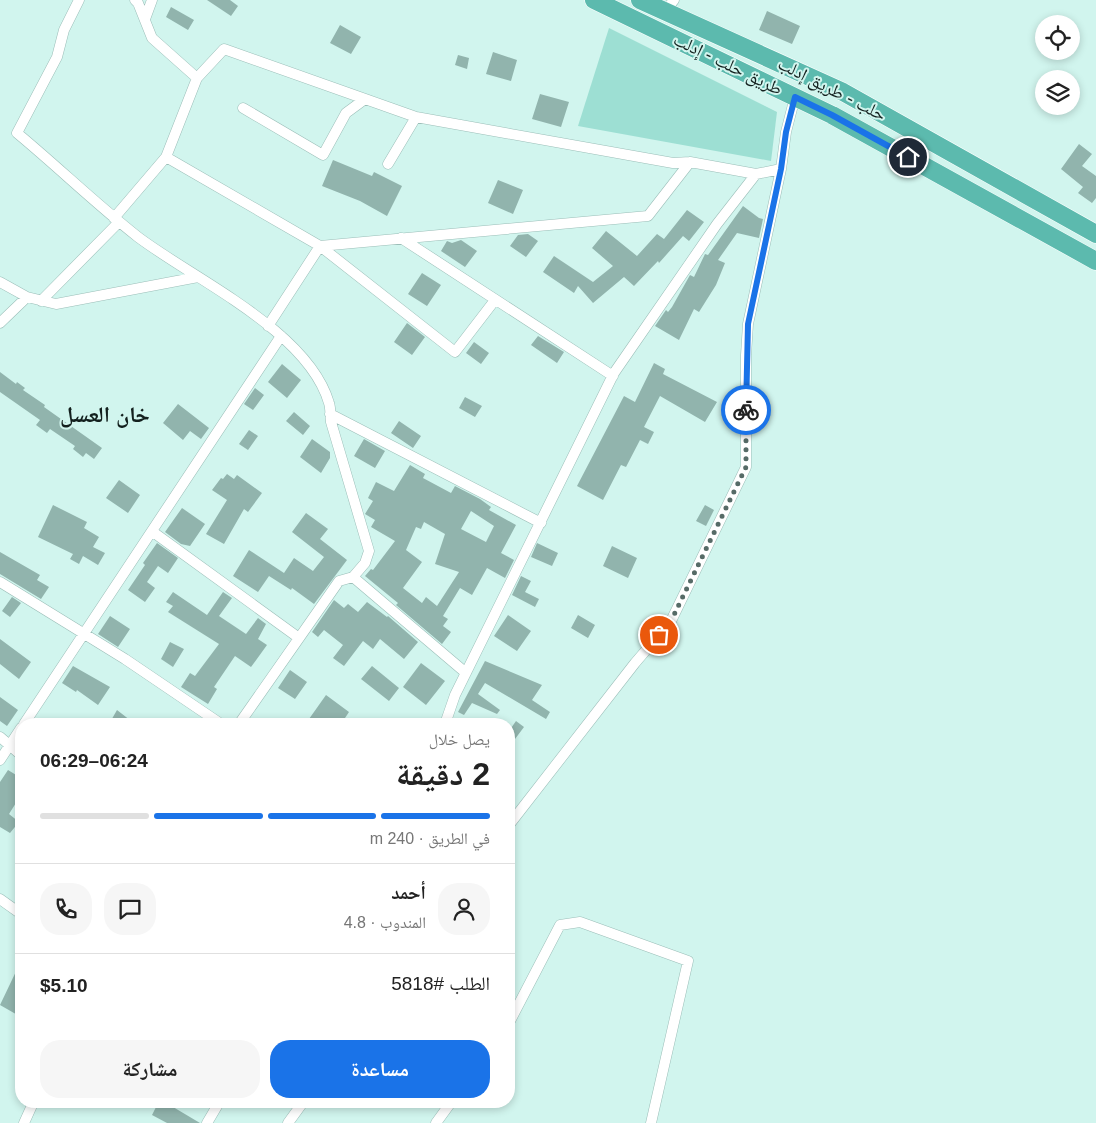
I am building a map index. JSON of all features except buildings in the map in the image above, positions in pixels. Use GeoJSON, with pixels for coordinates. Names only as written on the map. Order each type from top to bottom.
{"type":"FeatureCollection","features":[{"type":"Feature","properties":{"kind":"highway","name":"طريق حلب - إدلب"},"geometry":{"type":"LineString","coordinates":[[594,0],[795,97],[1096,261]]}},
{"type":"Feature","properties":{"kind":"highway","name":"حلب - طريق إدلب"},"geometry":{"type":"LineString","coordinates":[[640,0],[670,5],[843,92],[1096,234]]}},
{"type":"Feature","properties":{"kind":"highway"},"geometry":{"type":"LineString","coordinates":[[873,138],[872,128],[880,122],[952,161],[994,177]]}},
{"type":"Feature","properties":{"kind":"street"},"geometry":{"type":"LineString","coordinates":[[79,0],[64,30],[57,57],[17,133],[62,170],[117,220],[268,326],[301,356],[319,381],[330,404],[331,422],[370,551],[366,563],[353,577],[339,581],[242,718]]}},
{"type":"Feature","properties":{"kind":"street"},"geometry":{"type":"LineString","coordinates":[[135,0],[138,3],[152,38],[197,78]]}},
{"type":"Feature","properties":{"kind":"street"},"geometry":{"type":"LineString","coordinates":[[144,19],[152,0]]}},
{"type":"Feature","properties":{"kind":"street"},"geometry":{"type":"LineString","coordinates":[[41,301],[117,220],[166,157],[197,78],[224,50],[416,117],[672,163],[690,162],[756,174],[781,169]]}},
{"type":"Feature","properties":{"kind":"street"},"geometry":{"type":"LineString","coordinates":[[515,817],[635,663],[671,621],[746,467],[746,355],[748,324],[781,169],[786,132],[795,97]]}},
{"type":"Feature","properties":{"kind":"street"},"geometry":{"type":"LineString","coordinates":[[243,108],[323,155],[346,113],[365,99]]}},
{"type":"Feature","properties":{"kind":"street"},"geometry":{"type":"LineString","coordinates":[[388,164],[416,117]]}},
{"type":"Feature","properties":{"kind":"street"},"geometry":{"type":"LineString","coordinates":[[166,157],[320,246],[455,352],[495,300]]}},
{"type":"Feature","properties":{"kind":"street"},"geometry":{"type":"LineString","coordinates":[[320,246],[648,216],[690,162]]}},
{"type":"Feature","properties":{"kind":"street"},"geometry":{"type":"LineString","coordinates":[[447,718],[455,695],[613,376],[717,224],[756,174]]}},
{"type":"Feature","properties":{"kind":"street"},"geometry":{"type":"LineString","coordinates":[[401,238],[613,376]]}},
{"type":"Feature","properties":{"kind":"street"},"geometry":{"type":"LineString","coordinates":[[268,326],[320,246]]}},
{"type":"Feature","properties":{"kind":"street"},"geometry":{"type":"LineString","coordinates":[[0,282],[27,297],[56,304],[198,277]]}},
{"type":"Feature","properties":{"kind":"street"},"geometry":{"type":"LineString","coordinates":[[0,324],[27,297]]}},
{"type":"Feature","properties":{"kind":"street"},"geometry":{"type":"LineString","coordinates":[[28,718],[281,336]]}},
{"type":"Feature","properties":{"kind":"street"},"geometry":{"type":"LineString","coordinates":[[330,414],[540,523]]}},
{"type":"Feature","properties":{"kind":"street"},"geometry":{"type":"LineString","coordinates":[[153,532],[299,638]]}},
{"type":"Feature","properties":{"kind":"street"},"geometry":{"type":"LineString","coordinates":[[353,577],[466,673]]}},
{"type":"Feature","properties":{"kind":"street"},"geometry":{"type":"LineString","coordinates":[[0,582],[125,659],[212,718]]}},
{"type":"Feature","properties":{"kind":"street"},"geometry":{"type":"LineString","coordinates":[[0,737],[15,750]]}},
{"type":"Feature","properties":{"kind":"street"},"geometry":{"type":"LineString","coordinates":[[0,760],[15,738]]}},
{"type":"Feature","properties":{"kind":"street"},"geometry":{"type":"LineString","coordinates":[[0,898],[15,909]]}},
{"type":"Feature","properties":{"kind":"street"},"geometry":{"type":"LineString","coordinates":[[515,1012],[560,926],[580,922],[688,961],[651,1123]]}},
{"type":"Feature","properties":{"kind":"street"},"geometry":{"type":"LineString","coordinates":[[24,1123],[31,1108]]}},
{"type":"Feature","properties":{"kind":"street"},"geometry":{"type":"LineString","coordinates":[[206,1123],[216,1108]]}},
{"type":"Feature","properties":{"kind":"street"},"geometry":{"type":"LineString","coordinates":[[288,1123],[299,1108]]}},
{"type":"Feature","properties":{"kind":"street"},"geometry":{"type":"LineString","coordinates":[[436,1123],[447,1108]]}},
{"type":"Feature","properties":{"kind":"green space"},"geometry":{"type":"Polygon","coordinates":[[[609,28],[777,112],[771,161],[578,126],[609,28]]]}},
{"type":"Feature","properties":{"kind":"way so far"},"geometry":{"type":"LineString","coordinates":[[659,635],[671,621],[746,467],[746,410]]}},
{"type":"Feature","properties":{"kind":"district","name":"خان العسل"},"geometry":{"type":"Point","coordinates":[105,414]}},
{"type":"Feature","properties":{"kind":"route"},"geometry":{"type":"LineString","coordinates":[[746,410],[748,324],[781,169],[786,132],[795,97],[908,157]]}}]}
